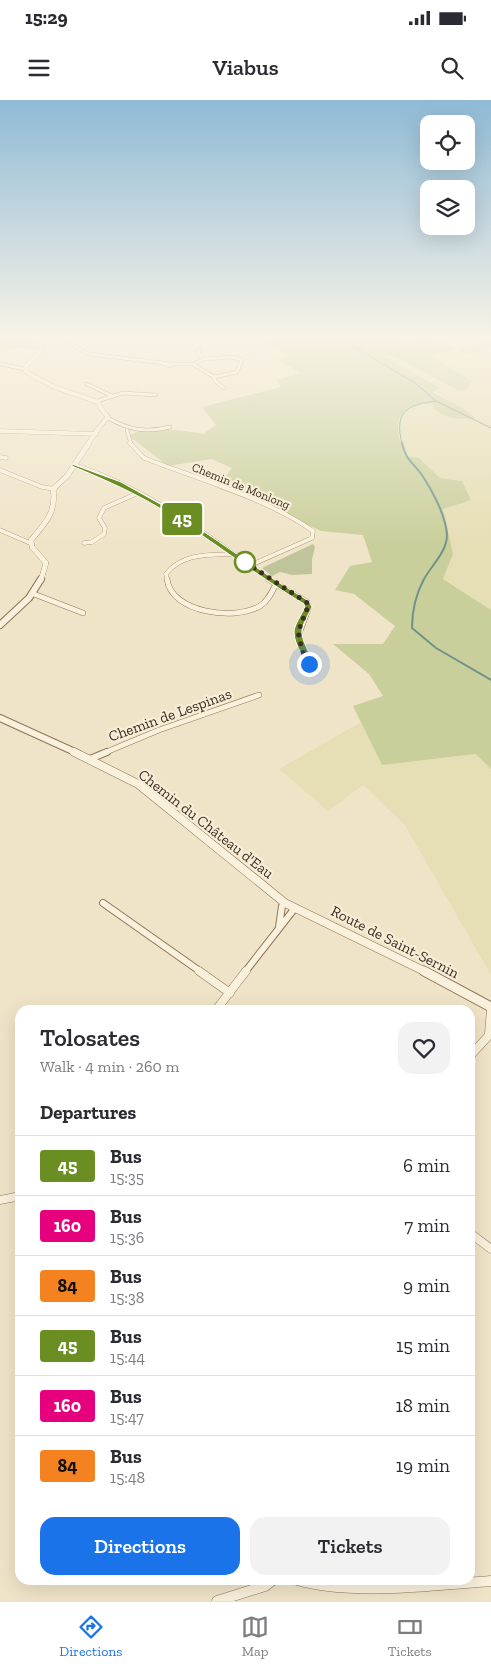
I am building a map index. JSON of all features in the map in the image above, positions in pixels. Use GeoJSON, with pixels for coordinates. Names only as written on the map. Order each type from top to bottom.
{"type":"FeatureCollection","features":[{"type":"Feature","properties":{"kind":"street"},"geometry":{"type":"LineString","coordinates":[[99,406],[108,418],[127,430],[144,432],[170,427]]}},
{"type":"Feature","properties":{"kind":"street"},"geometry":{"type":"LineString","coordinates":[[54,489],[68,476],[92,442],[95,434],[108,418]]}},
{"type":"Feature","properties":{"kind":"street","name":"Chemin de Monlong"},"geometry":{"type":"LineString","coordinates":[[127,430],[129,442],[144,458],[151,462],[263,504],[296,519],[313,531],[314,536],[312,538],[251,565]]}},
{"type":"Feature","properties":{"kind":"street"},"geometry":{"type":"LineString","coordinates":[[0,431],[95,434]]}},
{"type":"Feature","properties":{"kind":"street"},"geometry":{"type":"LineString","coordinates":[[0,457],[6,458]]}},
{"type":"Feature","properties":{"kind":"street"},"geometry":{"type":"LineString","coordinates":[[74,465],[111,479],[138,493],[309,604],[298,632],[302,650],[309,664],[309,670]]}},
{"type":"Feature","properties":{"kind":"street"},"geometry":{"type":"LineString","coordinates":[[0,470],[54,489]]}},
{"type":"Feature","properties":{"kind":"street"},"geometry":{"type":"LineString","coordinates":[[30,543],[49,520],[55,500],[54,489]]}},
{"type":"Feature","properties":{"kind":"street"},"geometry":{"type":"LineString","coordinates":[[84,543],[92,542],[104,534],[105,528],[99,518],[104,508],[138,493]]}},
{"type":"Feature","properties":{"kind":"street"},"geometry":{"type":"LineString","coordinates":[[0,530],[30,543],[46,563],[34,594],[24,606],[0,625]]}},
{"type":"Feature","properties":{"kind":"street"},"geometry":{"type":"LineString","coordinates":[[233,554],[203,556],[176,563],[166,574],[167,587],[175,596],[193,607],[216,613],[235,614],[260,606],[266,601],[276,584]]}},
{"type":"Feature","properties":{"kind":"street"},"geometry":{"type":"LineString","coordinates":[[34,594],[83,613]]}},
{"type":"Feature","properties":{"kind":"street","name":"Chemin de Lespinas"},"geometry":{"type":"LineString","coordinates":[[90,759],[159,730],[247,701],[259,695]]}},
{"type":"Feature","properties":{"kind":"street","name":"Chemin du Château d'Eau"},"geometry":{"type":"LineString","coordinates":[[0,718],[90,759],[125,777],[150,793],[285,903]]}},
{"type":"Feature","properties":{"kind":"street"},"geometry":{"type":"LineString","coordinates":[[103,903],[230,993]]}},
{"type":"Feature","properties":{"kind":"street"},"geometry":{"type":"LineString","coordinates":[[278,928],[282,906],[285,903]]}},
{"type":"Feature","properties":{"kind":"street","name":"Route de Saint-Sernin"},"geometry":{"type":"LineString","coordinates":[[285,903],[391,953],[491,1008]]}},
{"type":"Feature","properties":{"kind":"street"},"geometry":{"type":"LineString","coordinates":[[220,1005],[278,928],[296,908]]}},
{"type":"Feature","properties":{"kind":"street"},"geometry":{"type":"LineString","coordinates":[[475,1050],[490,1033],[491,1008]]}},
{"type":"Feature","properties":{"kind":"street"},"geometry":{"type":"LineString","coordinates":[[0,1200],[15,1197]]}},
{"type":"Feature","properties":{"kind":"street"},"geometry":{"type":"LineString","coordinates":[[475,1237],[491,1249]]}},
{"type":"Feature","properties":{"kind":"street"},"geometry":{"type":"LineString","coordinates":[[475,1582],[491,1582]]}},
{"type":"Feature","properties":{"kind":"street"},"geometry":{"type":"LineString","coordinates":[[218,1601],[266,1585]]}},
{"type":"Feature","properties":{"kind":"street"},"geometry":{"type":"LineString","coordinates":[[306,1585],[383,1585]]}},
{"type":"Feature","properties":{"kind":"shaded area"},"geometry":{"type":"Polygon","coordinates":[[[412,406],[463,408],[459,406],[491,406],[491,610],[443,579],[453,554],[443,509],[471,499],[462,481],[440,478],[419,458],[404,456],[398,428],[400,417],[412,406]]]}},
{"type":"Feature","properties":{"kind":"shaded area"},"geometry":{"type":"Polygon","coordinates":[[[361,722],[382,765],[477,754],[491,769],[491,975],[405,825],[363,785],[328,811],[279,769],[361,722]]]}},
{"type":"Feature","properties":{"kind":"green space"},"geometry":{"type":"Polygon","coordinates":[[[414,406],[405,411],[399,422],[398,429],[404,456],[419,458],[440,478],[462,481],[471,500],[443,509],[453,554],[443,579],[491,610],[491,769],[476,754],[382,765],[353,706],[383,696],[369,674],[333,644],[383,644],[395,626],[354,594],[335,590],[350,566],[372,562],[363,535],[321,531],[261,504],[217,488],[232,468],[211,459],[168,466],[129,436],[136,432],[154,429],[203,434],[216,425],[202,407],[414,406]]]}},
{"type":"Feature","properties":{"kind":"green space"},"geometry":{"type":"Polygon","coordinates":[[[459,406],[475,418],[447,416],[433,407],[459,406]]]}},
{"type":"Feature","properties":{"kind":"green space"},"geometry":{"type":"Polygon","coordinates":[[[313,544],[315,547],[312,559],[312,574],[292,575],[280,572],[272,576],[262,568],[313,544]]]}},
{"type":"Feature","properties":{"kind":"waterway"},"geometry":{"type":"LineString","coordinates":[[402,444],[400,433],[401,417],[415,406]]}},
{"type":"Feature","properties":{"kind":"waterway"},"geometry":{"type":"LineString","coordinates":[[446,406],[491,428]]}},
{"type":"Feature","properties":{"kind":"waterway"},"geometry":{"type":"LineString","coordinates":[[402,443],[407,457],[422,475],[434,496],[444,520],[447,535],[442,553],[424,579],[419,591],[414,609],[412,628],[436,648],[491,680]]}},
{"type":"Feature","properties":{"kind":"bus line","name":"45"},"geometry":{"type":"LineString","coordinates":[[74,465],[92,471],[138,493],[183,520],[276,584],[307,602],[309,607],[299,626],[298,638],[309,664],[309,670]]}},
{"type":"Feature","properties":{"kind":"route"},"geometry":{"type":"LineString","coordinates":[[245,562],[242,560],[309,604],[299,626],[298,638],[309,664]]}}]}
